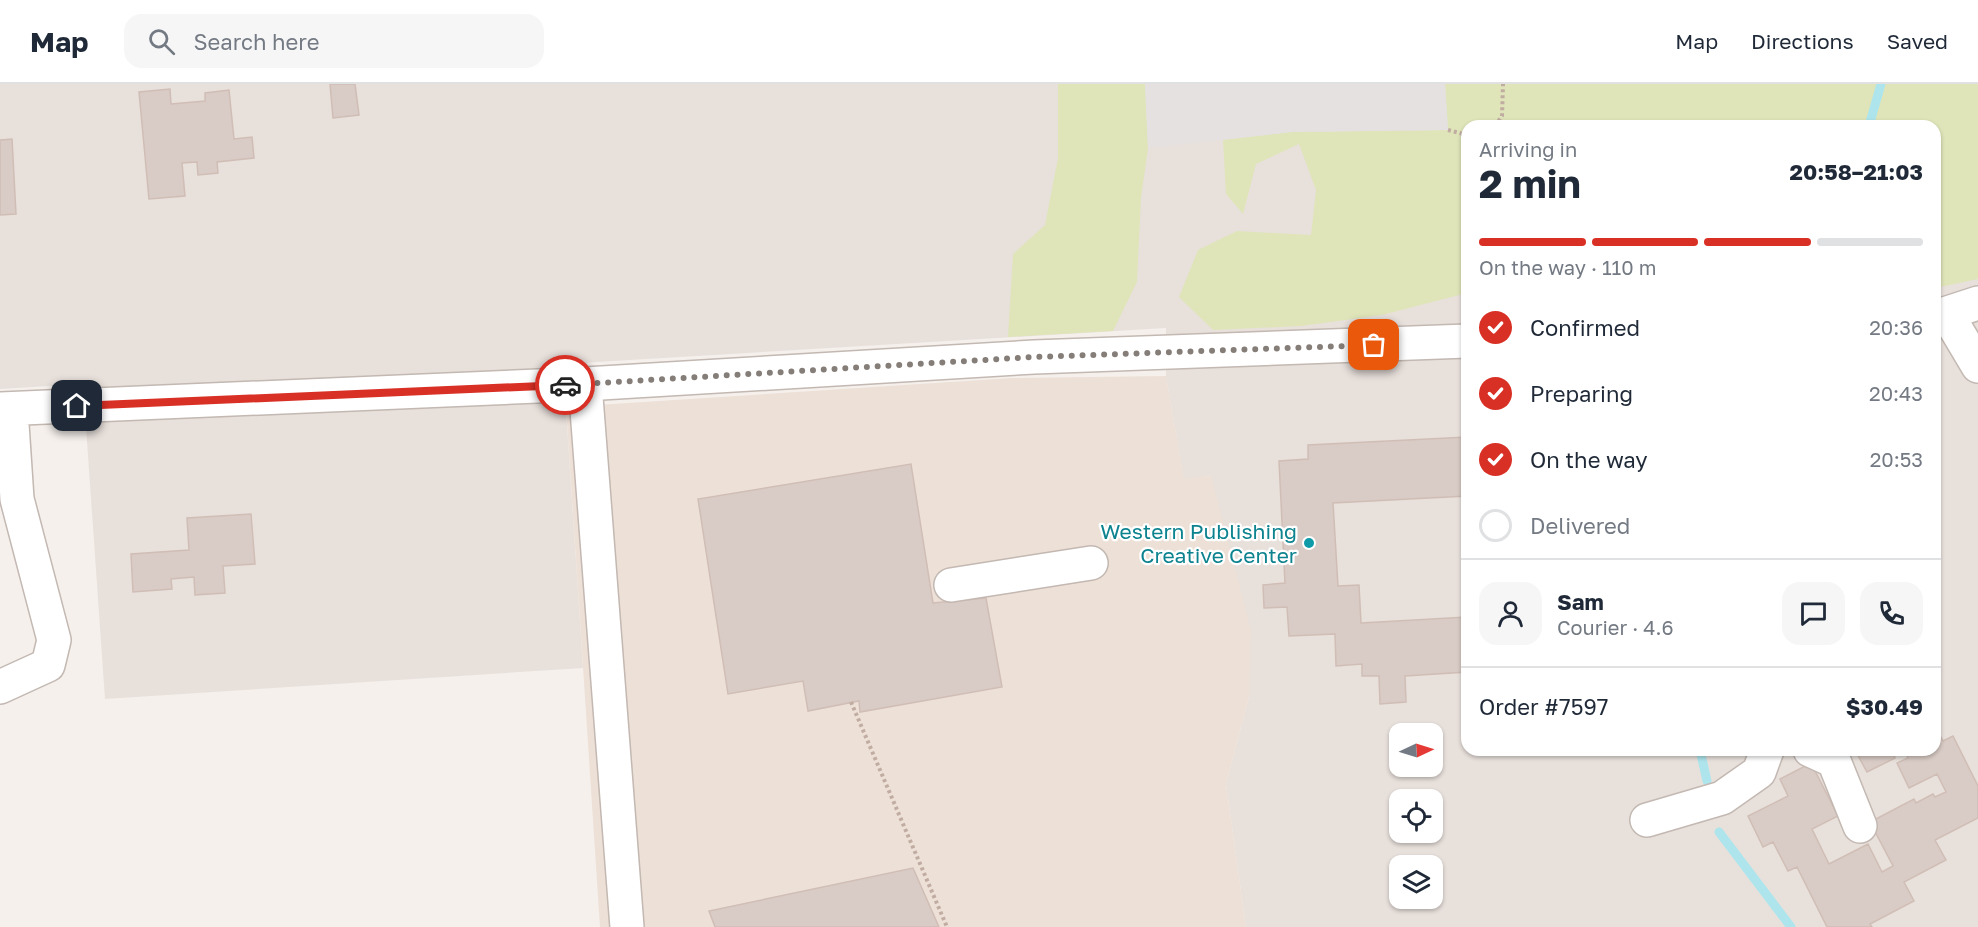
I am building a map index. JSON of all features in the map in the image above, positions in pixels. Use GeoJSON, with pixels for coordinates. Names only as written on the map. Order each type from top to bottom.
{"type":"FeatureCollection","features":[{"type":"Feature","properties":{"kind":"street"},"geometry":{"type":"LineString","coordinates":[[1978,303],[1941,315],[1978,366]]}},
{"type":"Feature","properties":{"kind":"street"},"geometry":{"type":"LineString","coordinates":[[0,687],[48,665],[54,640],[17,499],[5,409],[585,384],[1034,357],[1461,341]]}},
{"type":"Feature","properties":{"kind":"street"},"geometry":{"type":"LineString","coordinates":[[585,384],[627,927]]}},
{"type":"Feature","properties":{"kind":"street"},"geometry":{"type":"LineString","coordinates":[[951,585],[1091,563]]}},
{"type":"Feature","properties":{"kind":"street"},"geometry":{"type":"LineString","coordinates":[[1647,820],[1722,798],[1759,772],[1765,756]]}},
{"type":"Feature","properties":{"kind":"street"},"geometry":{"type":"LineString","coordinates":[[1823,756],[1834,761],[1860,826]]}},
{"type":"Feature","properties":{"kind":"path"},"geometry":{"type":"LineString","coordinates":[[1499,120],[1502,116],[1503,84]]}},
{"type":"Feature","properties":{"kind":"path"},"geometry":{"type":"LineString","coordinates":[[1448,130],[1461,133]]}},
{"type":"Feature","properties":{"kind":"path"},"geometry":{"type":"LineString","coordinates":[[851,702],[947,927]]}},
{"type":"Feature","properties":{"kind":"shaded area"},"geometry":{"type":"Polygon","coordinates":[[[0,84],[1978,84],[1978,927],[1246,927],[1226,784],[1249,697],[1211,475],[1184,480],[1166,376],[1166,328],[563,364],[583,668],[105,699],[83,384],[0,389],[0,84]]]}},
{"type":"Feature","properties":{"kind":"shaded area"},"geometry":{"type":"Polygon","coordinates":[[[1145,84],[1445,84],[1448,130],[1292,132],[1148,148],[1145,84]]]}},
{"type":"Feature","properties":{"kind":"shaded area"},"geometry":{"type":"Polygon","coordinates":[[[1166,376],[1184,479],[1211,475],[1251,631],[1249,697],[1226,784],[1246,927],[600,927],[566,407],[1012,378],[1166,376]]]}},
{"type":"Feature","properties":{"kind":"green space"},"geometry":{"type":"Polygon","coordinates":[[[1058,84],[1145,84],[1148,148],[1141,198],[1137,282],[1113,331],[1008,337],[1013,254],[1045,225],[1058,158],[1058,84]]]}},
{"type":"Feature","properties":{"kind":"green space"},"geometry":{"type":"Polygon","coordinates":[[[1445,84],[1978,84],[1978,279],[1941,287],[1941,120],[1461,120],[1461,295],[1382,315],[1301,326],[1213,330],[1179,297],[1198,250],[1237,231],[1311,235],[1316,190],[1299,144],[1256,164],[1243,214],[1226,194],[1223,140],[1292,132],[1448,130],[1445,84]]]}},
{"type":"Feature","properties":{"kind":"building"},"geometry":{"type":"Polygon","coordinates":[[[330,84],[355,84],[359,115],[333,118],[330,84]]]}},
{"type":"Feature","properties":{"kind":"building"},"geometry":{"type":"Polygon","coordinates":[[[170,89],[171,104],[205,101],[205,93],[229,90],[234,139],[252,137],[254,158],[217,162],[218,173],[198,175],[197,162],[182,163],[185,196],[149,199],[139,92],[170,89]]]}},
{"type":"Feature","properties":{"kind":"building"},"geometry":{"type":"Polygon","coordinates":[[[12,139],[16,214],[0,215],[0,140],[12,139]]]}},
{"type":"Feature","properties":{"kind":"building","name":"Western Publishing Creative Center"},"geometry":{"type":"Polygon","coordinates":[[[1461,437],[1461,496],[1333,503],[1338,586],[1359,585],[1361,623],[1461,617],[1461,672],[1405,676],[1406,702],[1380,704],[1379,676],[1362,676],[1362,664],[1336,666],[1335,634],[1289,636],[1287,607],[1264,608],[1263,585],[1285,583],[1279,461],[1308,459],[1308,445],[1461,437]]]}},
{"type":"Feature","properties":{"kind":"building"},"geometry":{"type":"Polygon","coordinates":[[[911,464],[933,603],[986,598],[1002,687],[860,712],[859,701],[808,711],[803,681],[728,694],[698,499],[911,464]]]}},
{"type":"Feature","properties":{"kind":"building"},"geometry":{"type":"Polygon","coordinates":[[[251,514],[255,564],[223,566],[225,593],[195,595],[194,577],[171,579],[172,589],[133,592],[131,554],[189,550],[187,518],[251,514]]]}},
{"type":"Feature","properties":{"kind":"building"},"geometry":{"type":"Polygon","coordinates":[[[1953,736],[1978,786],[1978,818],[1935,840],[1946,860],[1904,882],[1914,901],[1870,924],[1872,927],[1827,927],[1797,867],[1788,871],[1773,842],[1763,847],[1748,816],[1788,796],[1780,779],[1811,763],[1838,816],[1812,829],[1829,864],[1868,844],[1882,872],[1893,866],[1870,822],[1914,799],[1916,803],[1933,794],[1935,797],[1946,792],[1937,774],[1909,788],[1897,763],[1908,758],[1907,756],[1941,756],[1941,737],[1943,741],[1953,736]]]}},
{"type":"Feature","properties":{"kind":"building"},"geometry":{"type":"Polygon","coordinates":[[[1858,756],[1894,756],[1895,758],[1867,772],[1858,756]]]}},
{"type":"Feature","properties":{"kind":"building"},"geometry":{"type":"Polygon","coordinates":[[[913,868],[939,927],[715,927],[709,911],[913,868]]]}},
{"type":"Feature","properties":{"kind":"waterway"},"geometry":{"type":"LineString","coordinates":[[1871,120],[1881,84]]}},
{"type":"Feature","properties":{"kind":"waterway"},"geometry":{"type":"LineString","coordinates":[[1701,756],[1707,781]]}},
{"type":"Feature","properties":{"kind":"waterway"},"geometry":{"type":"LineString","coordinates":[[1719,832],[1791,927]]}},
{"type":"Feature","properties":{"kind":"way so far"},"geometry":{"type":"LineString","coordinates":[[565,385],[1034,357],[1374,345]]}},
{"type":"Feature","properties":{"kind":"place","name":"Western Publishing Creative Center"},"geometry":{"type":"Point","coordinates":[1309,543]}},
{"type":"Feature","properties":{"kind":"route"},"geometry":{"type":"LineString","coordinates":[[77,406],[565,385]]}}]}
